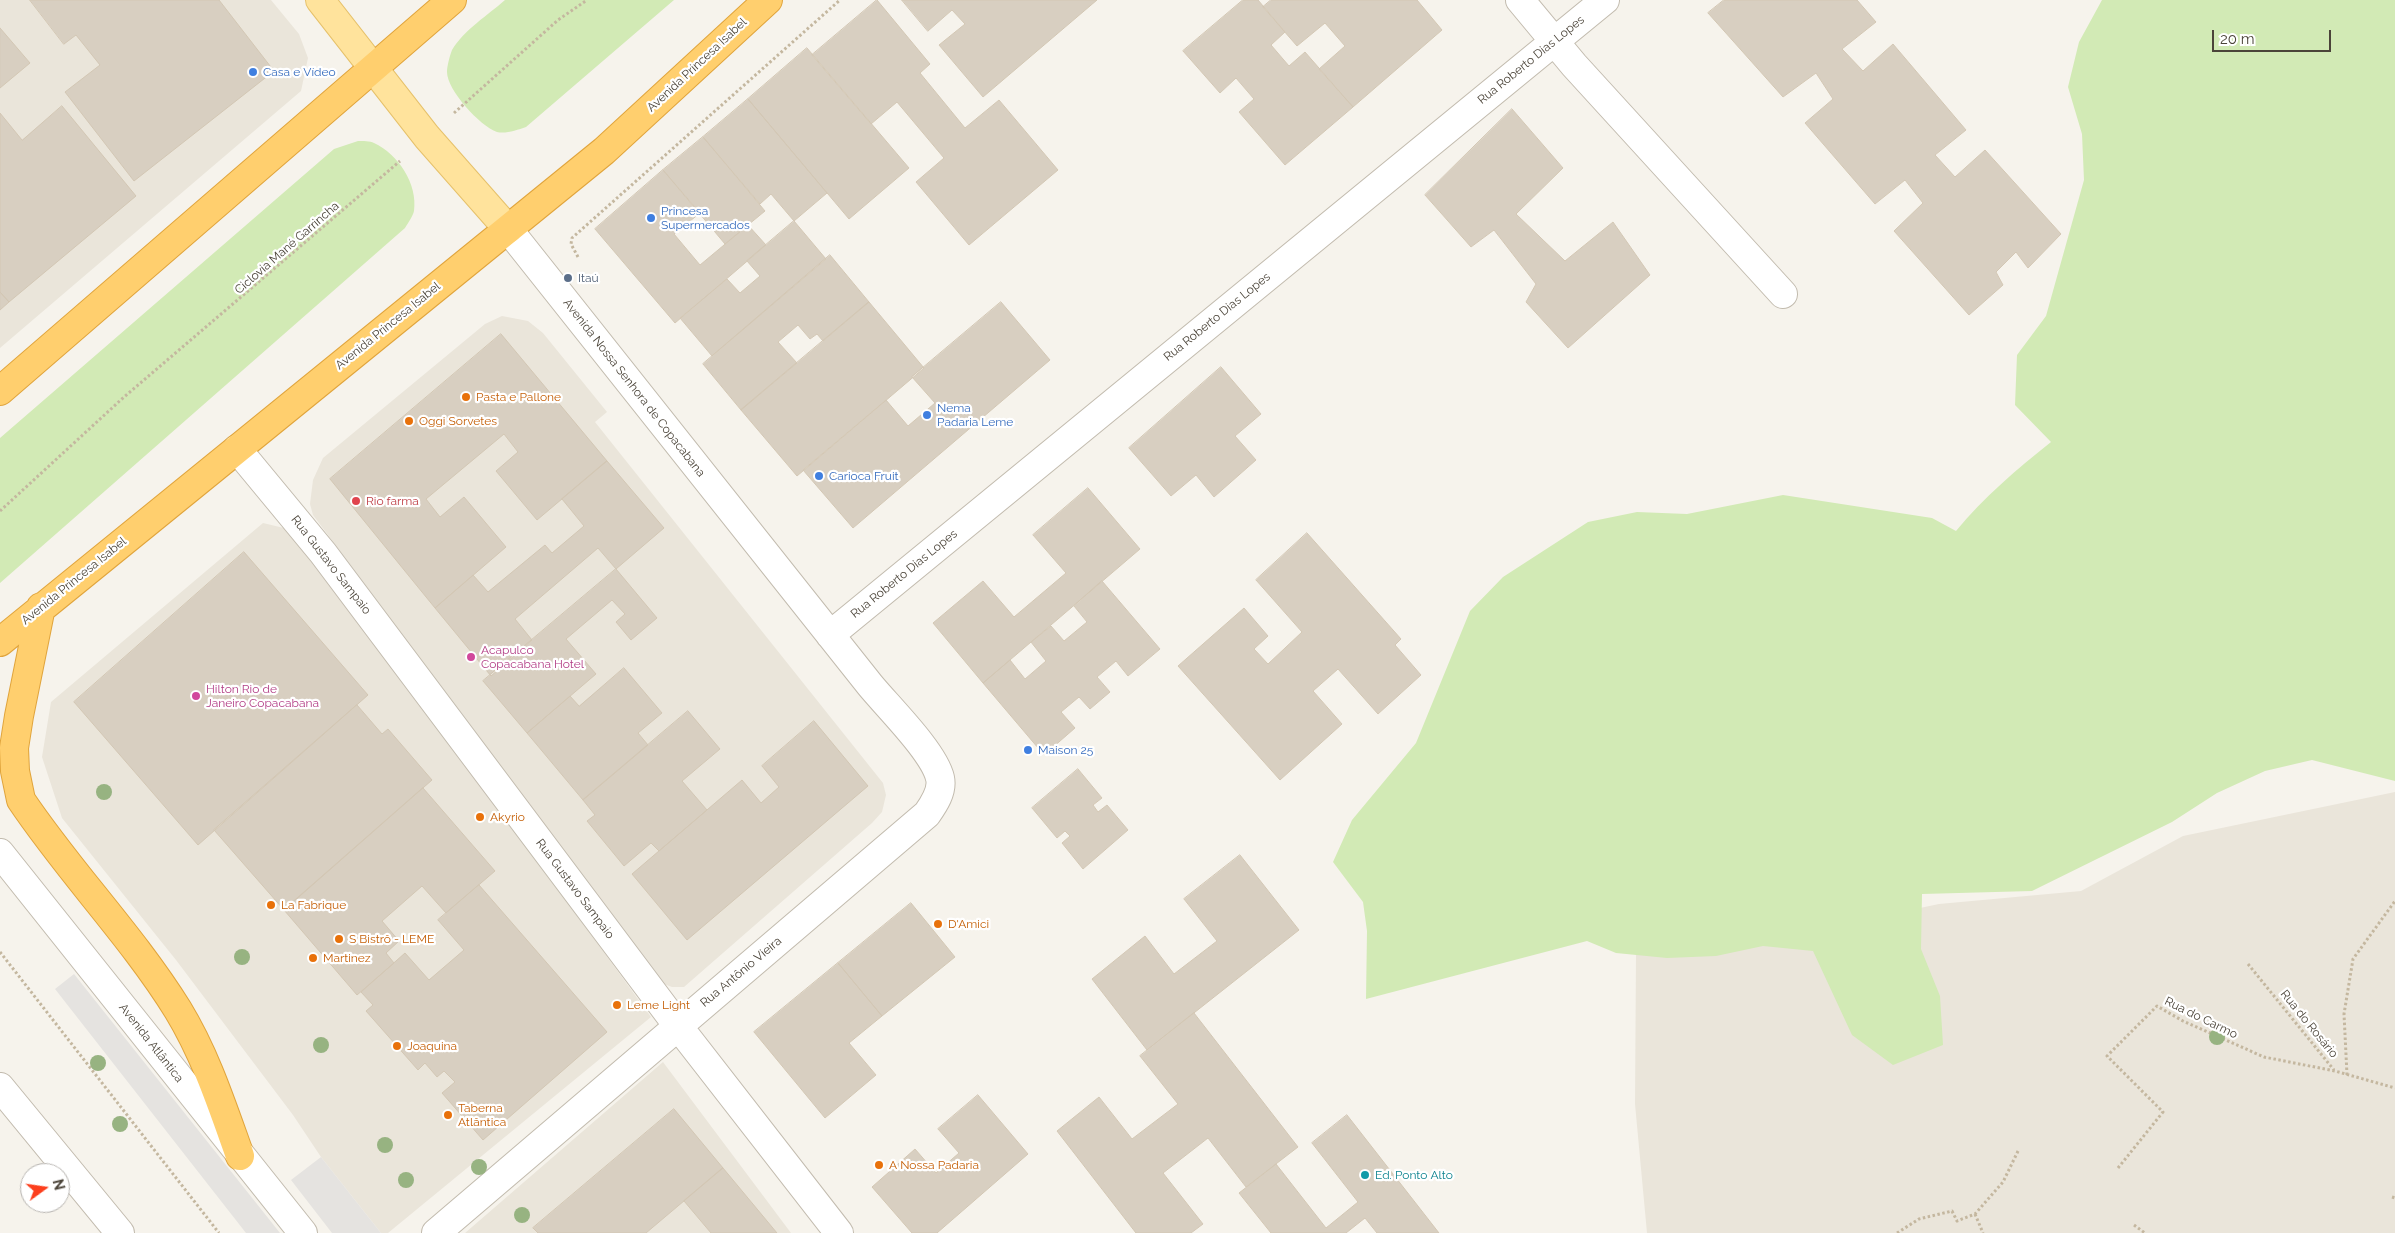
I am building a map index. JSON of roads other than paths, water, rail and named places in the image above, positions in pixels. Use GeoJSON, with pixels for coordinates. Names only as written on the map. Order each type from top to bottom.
{"type":"FeatureCollection","features":[{"type":"Feature","properties":{"kind":"highway"},"geometry":{"type":"LineString","coordinates":[[0,391],[452,0]]}},
{"type":"Feature","properties":{"kind":"highway","name":"Avenida Princesa Isabel"},"geometry":{"type":"LineString","coordinates":[[0,642],[604,151],[768,0]]}},
{"type":"Feature","properties":{"kind":"highway"},"geometry":{"type":"LineString","coordinates":[[41,607],[14,748],[21,800],[154,974],[179,1011],[205,1059],[240,1156]]}},
{"type":"Feature","properties":{"kind":"main road","name":"Avenida Nossa Senhora de Copacabana"},"geometry":{"type":"LineString","coordinates":[[320,0],[374,66],[427,137],[508,229]]}},
{"type":"Feature","properties":{"kind":"street"},"geometry":{"type":"LineString","coordinates":[[1520,0],[1553,40],[1783,294]]}},
{"type":"Feature","properties":{"kind":"street","name":"Rua Roberto Dias Lopes"},"geometry":{"type":"LineString","coordinates":[[830,634],[1553,40],[1605,0]]}},
{"type":"Feature","properties":{"kind":"street","name":"Avenida Nossa Senhora de Copacabana"},"geometry":{"type":"LineString","coordinates":[[508,229],[931,759],[941,780]]}},
{"type":"Feature","properties":{"kind":"street","name":"Rua Gustavo Sampaio"},"geometry":{"type":"LineString","coordinates":[[237,449],[323,554],[678,1026],[839,1233]]}},
{"type":"Feature","properties":{"kind":"street","name":"Rua Antônio Vieira"},"geometry":{"type":"LineString","coordinates":[[436,1233],[926,814],[936,801],[941,780]]}},
{"type":"Feature","properties":{"kind":"street","name":"Avenida Atlântica"},"geometry":{"type":"LineString","coordinates":[[0,853],[303,1233]]}},
{"type":"Feature","properties":{"kind":"street"},"geometry":{"type":"LineString","coordinates":[[0,1087],[120,1233]]}},
{"type":"Feature","properties":{"kind":"place","name":"Casa e Vídeo"},"geometry":{"type":"Point","coordinates":[253,72]}},
{"type":"Feature","properties":{"kind":"place","name":"Princesa Supermercados"},"geometry":{"type":"Point","coordinates":[651,218]}},
{"type":"Feature","properties":{"kind":"place","name":"Itaú"},"geometry":{"type":"Point","coordinates":[568,278]}},
{"type":"Feature","properties":{"kind":"place","name":"Pasta e Pallone"},"geometry":{"type":"Point","coordinates":[466,397]}},
{"type":"Feature","properties":{"kind":"place","name":"Nema Padaria Leme"},"geometry":{"type":"Point","coordinates":[927,415]}},
{"type":"Feature","properties":{"kind":"place","name":"Oggi Sorvetes"},"geometry":{"type":"Point","coordinates":[409,421]}},
{"type":"Feature","properties":{"kind":"place","name":"Carioca Fruit"},"geometry":{"type":"Point","coordinates":[819,476]}},
{"type":"Feature","properties":{"kind":"place","name":"Rio farma"},"geometry":{"type":"Point","coordinates":[356,501]}},
{"type":"Feature","properties":{"kind":"place","name":"Acapulco Copacabana Hotel"},"geometry":{"type":"Point","coordinates":[471,657]}},
{"type":"Feature","properties":{"kind":"place","name":"Hilton Rio de Janeiro Copacabana"},"geometry":{"type":"Point","coordinates":[196,696]}},
{"type":"Feature","properties":{"kind":"place","name":"Maison 25"},"geometry":{"type":"Point","coordinates":[1028,750]}},
{"type":"Feature","properties":{"kind":"place","name":"Akyrio"},"geometry":{"type":"Point","coordinates":[480,817]}},
{"type":"Feature","properties":{"kind":"place","name":"La Fabrique"},"geometry":{"type":"Point","coordinates":[271,905]}},
{"type":"Feature","properties":{"kind":"place","name":"D'Amici"},"geometry":{"type":"Point","coordinates":[938,924]}},
{"type":"Feature","properties":{"kind":"place","name":"S Bistrô - LEME"},"geometry":{"type":"Point","coordinates":[339,939]}},
{"type":"Feature","properties":{"kind":"place","name":"Martinez"},"geometry":{"type":"Point","coordinates":[313,958]}},
{"type":"Feature","properties":{"kind":"place","name":"Leme Light"},"geometry":{"type":"Point","coordinates":[617,1005]}},
{"type":"Feature","properties":{"kind":"place","name":"Joaquina"},"geometry":{"type":"Point","coordinates":[397,1046]}},
{"type":"Feature","properties":{"kind":"place","name":"Taberna Atlântica"},"geometry":{"type":"Point","coordinates":[448,1115]}},
{"type":"Feature","properties":{"kind":"place","name":"A Nossa Padaria"},"geometry":{"type":"Point","coordinates":[879,1165]}},
{"type":"Feature","properties":{"kind":"place","name":"Ed. Ponto Alto"},"geometry":{"type":"Point","coordinates":[1365,1175]}}]}
